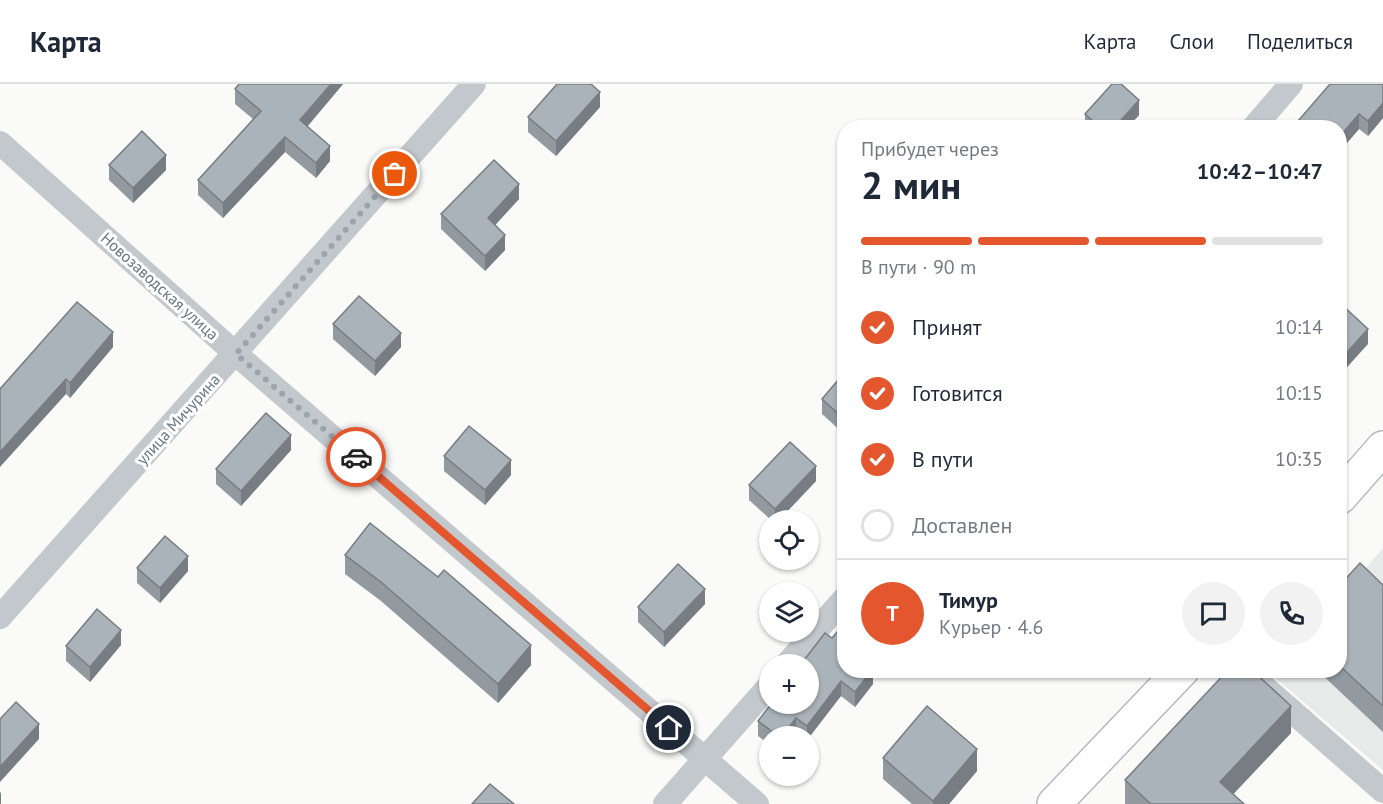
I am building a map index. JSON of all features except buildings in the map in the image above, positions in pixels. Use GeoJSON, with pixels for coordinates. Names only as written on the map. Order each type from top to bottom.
{"type":"FeatureCollection","features":[{"type":"Feature","properties":{"kind":"street","name":"улица Мичурина"},"geometry":{"type":"LineString","coordinates":[[0,617],[474,84]]}},
{"type":"Feature","properties":{"kind":"street"},"geometry":{"type":"LineString","coordinates":[[1260,120],[1291,84]]}},
{"type":"Feature","properties":{"kind":"street","name":"Новозаводская улица"},"geometry":{"type":"LineString","coordinates":[[0,143],[236,354],[757,804]]}},
{"type":"Feature","properties":{"kind":"street"},"geometry":{"type":"LineString","coordinates":[[1347,489],[1383,448]]}},
{"type":"Feature","properties":{"kind":"street"},"geometry":{"type":"LineString","coordinates":[[796,654],[837,607]]}},
{"type":"Feature","properties":{"kind":"street"},"geometry":{"type":"LineString","coordinates":[[1054,804],[1174,678]]}},
{"type":"Feature","properties":{"kind":"street"},"geometry":{"type":"LineString","coordinates":[[1254,678],[1383,791]]}},
{"type":"Feature","properties":{"kind":"street"},"geometry":{"type":"LineString","coordinates":[[665,804],[759,698]]}},
{"type":"Feature","properties":{"kind":"shaded area"},"geometry":{"type":"Polygon","coordinates":[[[1383,548],[1383,770],[1276,678],[1347,678],[1347,590],[1383,548]]]}},
{"type":"Feature","properties":{"kind":"way so far"},"geometry":{"type":"LineString","coordinates":[[356,457],[236,354],[395,174]]}},
{"type":"Feature","properties":{"kind":"route"},"geometry":{"type":"LineString","coordinates":[[356,457],[669,728]]}}]}
